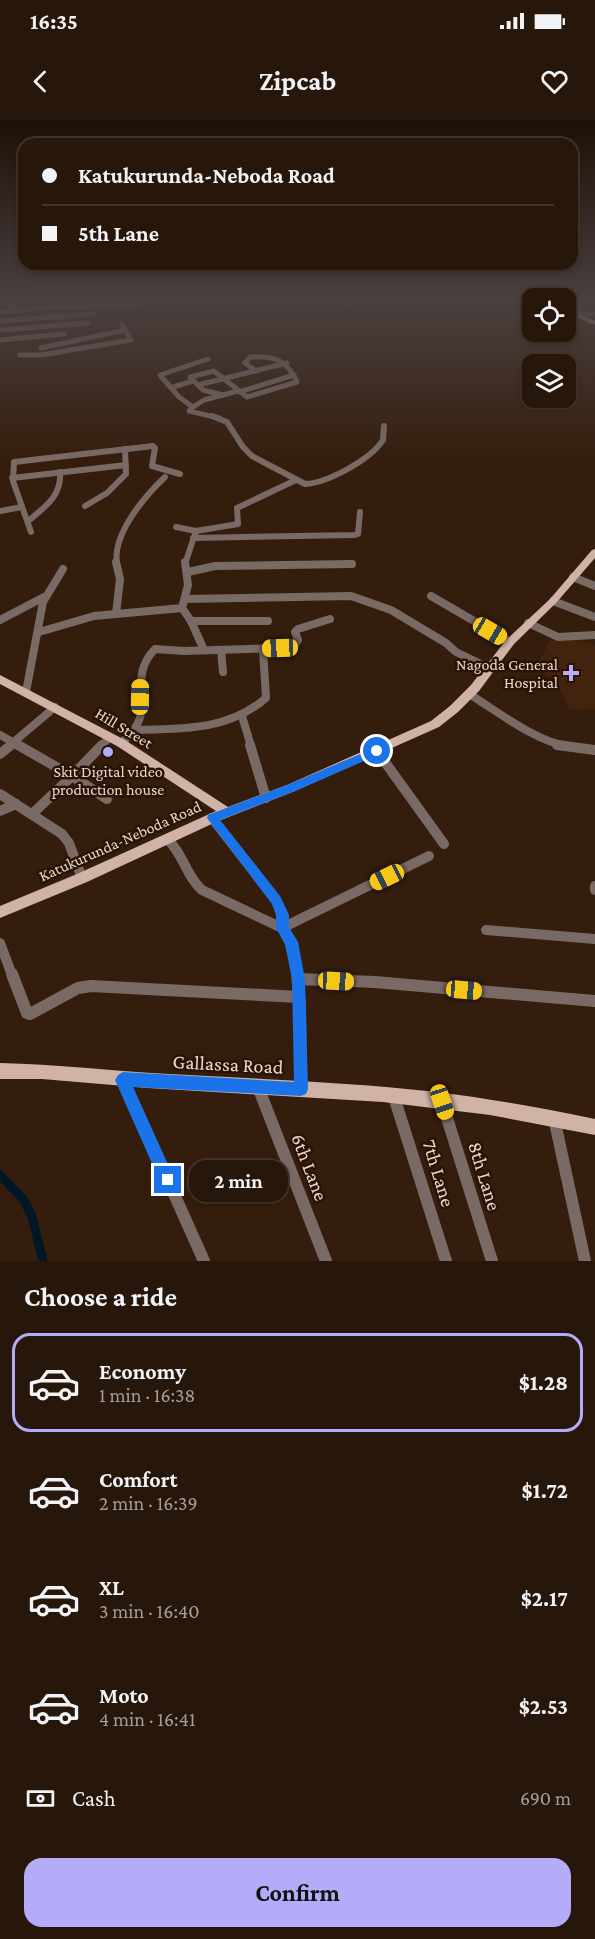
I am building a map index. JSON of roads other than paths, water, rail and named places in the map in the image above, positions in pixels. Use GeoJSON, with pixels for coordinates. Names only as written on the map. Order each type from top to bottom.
{"type":"FeatureCollection","features":[{"type":"Feature","properties":{"kind":"main road","name":"Katukurunda-Neboda Road"},"geometry":{"type":"LineString","coordinates":[[0,912],[82,878],[212,818],[266,798],[435,724],[468,694],[510,642],[553,601],[595,552]]}},
{"type":"Feature","properties":{"kind":"main road","name":"Hill Street"},"geometry":{"type":"LineString","coordinates":[[0,679],[121,743],[227,812]]}},
{"type":"Feature","properties":{"kind":"main road","name":"Gallassa Road"},"geometry":{"type":"LineString","coordinates":[[0,1071],[123,1080],[258,1086],[394,1097],[554,1118],[595,1127]]}},
{"type":"Feature","properties":{"kind":"street"},"geometry":{"type":"LineString","coordinates":[[20,355],[41,356],[56,353]]}},
{"type":"Feature","properties":{"kind":"street"},"geometry":{"type":"LineString","coordinates":[[256,371],[245,363],[250,357],[277,357],[286,363],[294,375],[204,400],[189,409],[192,413],[229,423],[234,436],[247,452],[260,462],[279,469],[296,480],[308,484],[353,466],[381,444],[386,431],[384,426]]}},
{"type":"Feature","properties":{"kind":"street"},"geometry":{"type":"LineString","coordinates":[[193,407],[179,397],[173,387],[160,375],[208,359]]}},
{"type":"Feature","properties":{"kind":"street"},"geometry":{"type":"LineString","coordinates":[[173,387],[225,380],[286,363]]}},
{"type":"Feature","properties":{"kind":"street"},"geometry":{"type":"LineString","coordinates":[[223,395],[204,390],[195,383],[191,376],[212,370],[238,391]]}},
{"type":"Feature","properties":{"kind":"street"},"geometry":{"type":"LineString","coordinates":[[31,532],[12,478],[13,463],[16,461],[154,447],[152,466],[180,474]]}},
{"type":"Feature","properties":{"kind":"street"},"geometry":{"type":"LineString","coordinates":[[85,506],[103,498],[107,491],[126,474],[125,449]]}},
{"type":"Feature","properties":{"kind":"street"},"geometry":{"type":"LineString","coordinates":[[12,478],[126,465]]}},
{"type":"Feature","properties":{"kind":"street"},"geometry":{"type":"LineString","coordinates":[[28,522],[58,495],[62,482],[60,472]]}},
{"type":"Feature","properties":{"kind":"street"},"geometry":{"type":"LineString","coordinates":[[116,614],[115,601],[120,581],[116,561],[119,540],[144,499],[165,477]]}},
{"type":"Feature","properties":{"kind":"street"},"geometry":{"type":"LineString","coordinates":[[194,534],[238,524],[237,508],[296,480]]}},
{"type":"Feature","properties":{"kind":"street"},"geometry":{"type":"LineString","coordinates":[[0,511],[22,507]]}},
{"type":"Feature","properties":{"kind":"street"},"geometry":{"type":"LineString","coordinates":[[176,527],[194,534],[355,535],[358,534],[360,512]]}},
{"type":"Feature","properties":{"kind":"street"},"geometry":{"type":"LineString","coordinates":[[182,608],[186,599],[188,572],[185,561],[194,534]]}},
{"type":"Feature","properties":{"kind":"street"},"geometry":{"type":"LineString","coordinates":[[188,572],[215,566],[352,564]]}},
{"type":"Feature","properties":{"kind":"street"},"geometry":{"type":"LineString","coordinates":[[26,692],[39,632],[42,606],[46,595],[63,569]]}},
{"type":"Feature","properties":{"kind":"street"},"geometry":{"type":"LineString","coordinates":[[573,576],[595,586]]}},
{"type":"Feature","properties":{"kind":"street"},"geometry":{"type":"LineString","coordinates":[[0,620],[46,595]]}},
{"type":"Feature","properties":{"kind":"street"},"geometry":{"type":"LineString","coordinates":[[431,596],[510,642]]}},
{"type":"Feature","properties":{"kind":"street"},"geometry":{"type":"LineString","coordinates":[[186,599],[358,597],[391,610],[446,643],[456,652],[489,668]]}},
{"type":"Feature","properties":{"kind":"street"},"geometry":{"type":"LineString","coordinates":[[553,601],[595,617]]}},
{"type":"Feature","properties":{"kind":"street"},"geometry":{"type":"LineString","coordinates":[[39,632],[80,618],[182,608]]}},
{"type":"Feature","properties":{"kind":"street"},"geometry":{"type":"LineString","coordinates":[[182,608],[191,621],[204,650]]}},
{"type":"Feature","properties":{"kind":"street"},"geometry":{"type":"LineString","coordinates":[[121,743],[137,730],[141,718],[141,670],[152,651],[158,648],[170,651],[221,650],[263,649],[295,645],[298,639],[295,632],[298,629],[330,619]]}},
{"type":"Feature","properties":{"kind":"street"},"geometry":{"type":"LineString","coordinates":[[191,621],[268,621]]}},
{"type":"Feature","properties":{"kind":"street"},"geometry":{"type":"LineString","coordinates":[[528,623],[558,637],[595,635]]}},
{"type":"Feature","properties":{"kind":"street"},"geometry":{"type":"LineString","coordinates":[[137,730],[204,727],[229,722],[257,707],[266,698],[263,649]]}},
{"type":"Feature","properties":{"kind":"street"},"geometry":{"type":"LineString","coordinates":[[221,650],[223,672]]}},
{"type":"Feature","properties":{"kind":"street"},"geometry":{"type":"LineString","coordinates":[[468,694],[557,745],[595,750]]}},
{"type":"Feature","properties":{"kind":"street"},"geometry":{"type":"LineString","coordinates":[[0,754],[55,707]]}},
{"type":"Feature","properties":{"kind":"street"},"geometry":{"type":"LineString","coordinates":[[242,716],[266,798]]}},
{"type":"Feature","properties":{"kind":"street"},"geometry":{"type":"LineString","coordinates":[[0,735],[107,799]]}},
{"type":"Feature","properties":{"kind":"street"},"geometry":{"type":"LineString","coordinates":[[32,814],[110,737]]}},
{"type":"Feature","properties":{"kind":"street"},"geometry":{"type":"LineString","coordinates":[[377,751],[444,844]]}},
{"type":"Feature","properties":{"kind":"street"},"geometry":{"type":"LineString","coordinates":[[0,794],[62,834],[69,843],[82,878]]}},
{"type":"Feature","properties":{"kind":"street"},"geometry":{"type":"LineString","coordinates":[[0,811],[16,804]]}},
{"type":"Feature","properties":{"kind":"street"},"geometry":{"type":"LineString","coordinates":[[212,818],[276,900],[283,915],[282,928],[291,942],[298,979],[301,1089]]}},
{"type":"Feature","properties":{"kind":"street"},"geometry":{"type":"LineString","coordinates":[[167,839],[174,843],[197,886],[213,898],[238,908],[263,922],[282,928],[429,856]]}},
{"type":"Feature","properties":{"kind":"street"},"geometry":{"type":"LineString","coordinates":[[595,885],[595,890]]}},
{"type":"Feature","properties":{"kind":"street"},"geometry":{"type":"LineString","coordinates":[[486,930],[595,939]]}},
{"type":"Feature","properties":{"kind":"street"},"geometry":{"type":"LineString","coordinates":[[0,943],[27,1013],[30,1014],[78,988],[91,987],[298,997]]}},
{"type":"Feature","properties":{"kind":"street"},"geometry":{"type":"LineString","coordinates":[[298,979],[375,982],[595,1001]]}},
{"type":"Feature","properties":{"kind":"street"},"geometry":{"type":"LineString","coordinates":[[123,1080],[204,1261]]}},
{"type":"Feature","properties":{"kind":"street","name":"6th Lane"},"geometry":{"type":"LineString","coordinates":[[258,1086],[326,1261]]}},
{"type":"Feature","properties":{"kind":"street","name":"7th Lane"},"geometry":{"type":"LineString","coordinates":[[394,1097],[446,1261]]}},
{"type":"Feature","properties":{"kind":"street","name":"8th Lane"},"geometry":{"type":"LineString","coordinates":[[442,1102],[492,1261]]}},
{"type":"Feature","properties":{"kind":"street"},"geometry":{"type":"LineString","coordinates":[[554,1118],[585,1261]]}},
{"type":"Feature","properties":{"kind":"waterway"},"geometry":{"type":"LineString","coordinates":[[0,1175],[24,1200],[32,1217],[43,1261]]}},
{"type":"Feature","properties":{"kind":"place","name":"Nagoda General Hospital"},"geometry":{"type":"Point","coordinates":[571,673]}},
{"type":"Feature","properties":{"kind":"place","name":"Skit Digital video production house"},"geometry":{"type":"Point","coordinates":[108,752]}}]}
